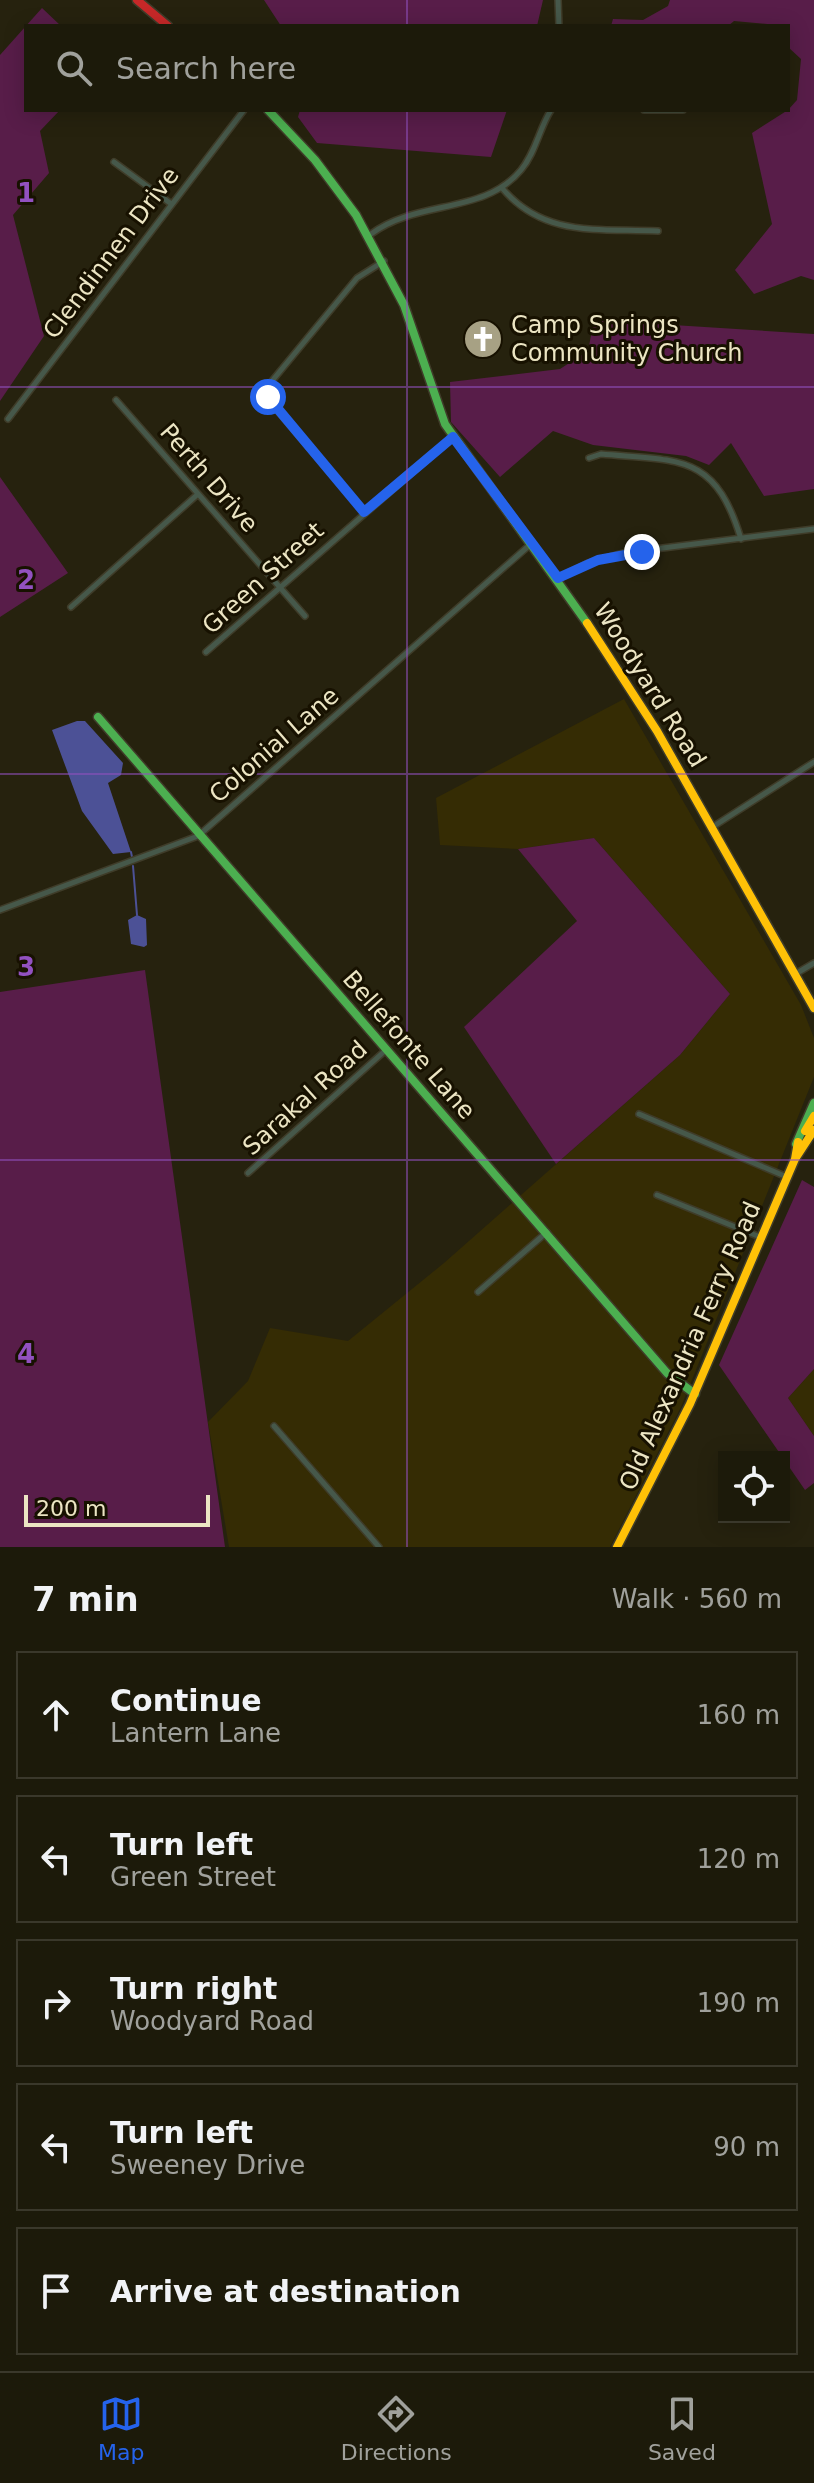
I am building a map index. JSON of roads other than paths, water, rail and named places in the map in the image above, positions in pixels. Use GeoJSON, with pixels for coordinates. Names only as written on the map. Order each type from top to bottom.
{"type":"FeatureCollection","features":[{"type":"Feature","properties":{"kind":"main road"},"geometry":{"type":"LineString","coordinates":[[137,0],[166,24]]}},
{"type":"Feature","properties":{"kind":"main road","name":"Woodyard Road"},"geometry":{"type":"LineString","coordinates":[[270,112],[305,147],[371,234],[417,337],[434,399],[453,437],[558,578],[714,826],[814,1008]]}},
{"type":"Feature","properties":{"kind":"main road","name":"Bellefonte Lane"},"geometry":{"type":"LineString","coordinates":[[98,717],[198,836],[548,1232],[667,1373],[695,1394]]}},
{"type":"Feature","properties":{"kind":"main road"},"geometry":{"type":"LineString","coordinates":[[796,1144],[814,1103]]}},
{"type":"Feature","properties":{"kind":"main road","name":"Old Alexandria Ferry Road"},"geometry":{"type":"LineString","coordinates":[[795,1159],[796,1144],[814,1116]]}},
{"type":"Feature","properties":{"kind":"main road","name":"Old Alexandria Ferry Road"},"geometry":{"type":"LineString","coordinates":[[617,1547],[661,1468],[795,1159],[814,1130]]}},
{"type":"Feature","properties":{"kind":"street"},"geometry":{"type":"LineString","coordinates":[[558,0],[559,24]]}},
{"type":"Feature","properties":{"kind":"street","name":"Clendinnen Drive"},"geometry":{"type":"LineString","coordinates":[[8,419],[242,112]]}},
{"type":"Feature","properties":{"kind":"street"},"geometry":{"type":"LineString","coordinates":[[371,234],[405,214],[472,201],[502,188],[529,160],[550,112]]}},
{"type":"Feature","properties":{"kind":"street"},"geometry":{"type":"LineString","coordinates":[[114,162],[170,203]]}},
{"type":"Feature","properties":{"kind":"street"},"geometry":{"type":"LineString","coordinates":[[502,188],[533,217],[561,226],[658,231]]}},
{"type":"Feature","properties":{"kind":"street"},"geometry":{"type":"LineString","coordinates":[[364,512],[271,403],[267,387],[270,379],[360,274],[384,261]]}},
{"type":"Feature","properties":{"kind":"street","name":"Perth Drive"},"geometry":{"type":"LineString","coordinates":[[116,400],[305,616]]}},
{"type":"Feature","properties":{"kind":"street","name":"Green Street"},"geometry":{"type":"LineString","coordinates":[[206,652],[453,437]]}},
{"type":"Feature","properties":{"kind":"street"},"geometry":{"type":"LineString","coordinates":[[589,458],[601,454],[691,466],[720,488],[730,503],[741,539]]}},
{"type":"Feature","properties":{"kind":"street"},"geometry":{"type":"LineString","coordinates":[[71,607],[198,494]]}},
{"type":"Feature","properties":{"kind":"street"},"geometry":{"type":"LineString","coordinates":[[558,578],[610,556],[814,529]]}},
{"type":"Feature","properties":{"kind":"street","name":"Colonial Lane"},"geometry":{"type":"LineString","coordinates":[[0,910],[198,836],[532,543]]}},
{"type":"Feature","properties":{"kind":"street"},"geometry":{"type":"LineString","coordinates":[[714,826],[814,762]]}},
{"type":"Feature","properties":{"kind":"street"},"geometry":{"type":"LineString","coordinates":[[797,973],[814,963]]}},
{"type":"Feature","properties":{"kind":"street","name":"Sarakal Road"},"geometry":{"type":"LineString","coordinates":[[248,1173],[387,1049]]}},
{"type":"Feature","properties":{"kind":"street"},"geometry":{"type":"LineString","coordinates":[[639,1114],[787,1177]]}},
{"type":"Feature","properties":{"kind":"street"},"geometry":{"type":"LineString","coordinates":[[657,1195],[760,1237]]}},
{"type":"Feature","properties":{"kind":"street"},"geometry":{"type":"LineString","coordinates":[[478,1292],[548,1232]]}},
{"type":"Feature","properties":{"kind":"street"},"geometry":{"type":"LineString","coordinates":[[274,1426],[379,1547]]}},
{"type":"Feature","properties":{"kind":"water"},"geometry":{"type":"Polygon","coordinates":[[[85,721],[123,763],[121,775],[108,783],[131,852],[113,854],[82,811],[52,730],[85,721]]]}},
{"type":"Feature","properties":{"kind":"water"},"geometry":{"type":"Polygon","coordinates":[[[137,915],[146,919],[147,945],[144,947],[131,944],[128,920],[137,915]]]}},
{"type":"Feature","properties":{"kind":"waterway"},"geometry":{"type":"LineString","coordinates":[[131,852],[132,857]]}},
{"type":"Feature","properties":{"kind":"waterway"},"geometry":{"type":"LineString","coordinates":[[133,866],[137,915]]}},
{"type":"Feature","properties":{"kind":"place","name":"Camp Springs Community Church"},"geometry":{"type":"Point","coordinates":[483,339]}}]}
